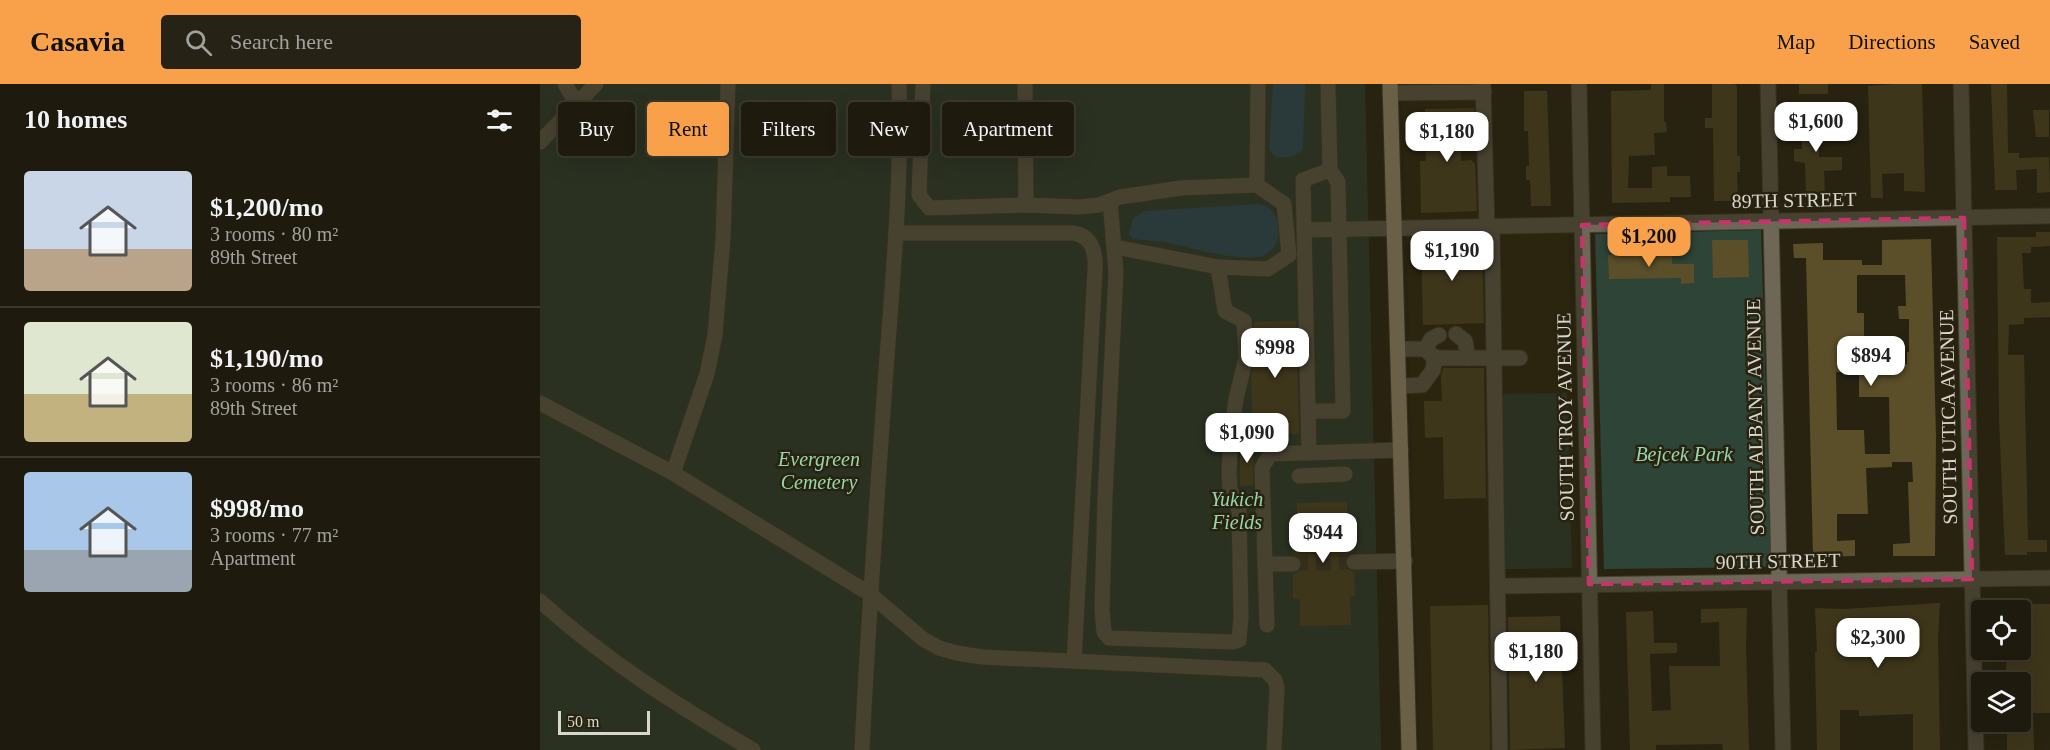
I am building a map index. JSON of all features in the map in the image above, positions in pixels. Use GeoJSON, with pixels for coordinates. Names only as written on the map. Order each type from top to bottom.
{"type":"FeatureCollection","features":[{"type":"Feature","properties":{"kind":"main road"},"geometry":{"type":"LineString","coordinates":[[1390,89],[1409,750]]}},
{"type":"Feature","properties":{"kind":"street"},"geometry":{"type":"LineString","coordinates":[[565,84],[575,102]]}},
{"type":"Feature","properties":{"kind":"street"},"geometry":{"type":"LineString","coordinates":[[578,102],[596,84]]}},
{"type":"Feature","properties":{"kind":"street"},"geometry":{"type":"LineString","coordinates":[[673,473],[707,374],[716,335],[723,240],[728,84]]}},
{"type":"Feature","properties":{"kind":"street"},"geometry":{"type":"LineString","coordinates":[[862,750],[870,594],[896,233],[900,138],[899,84]]}},
{"type":"Feature","properties":{"kind":"street"},"geometry":{"type":"LineString","coordinates":[[923,84],[919,195],[929,208],[1026,205],[1079,207],[1099,205],[1120,196],[1191,187],[1257,185],[1284,204],[1289,255],[1268,269],[1218,267],[1115,247]]}},
{"type":"Feature","properties":{"kind":"street"},"geometry":{"type":"LineString","coordinates":[[1025,84],[1026,205]]}},
{"type":"Feature","properties":{"kind":"street"},"geometry":{"type":"LineString","coordinates":[[1257,185],[1258,84]]}},
{"type":"Feature","properties":{"kind":"street"},"geometry":{"type":"LineString","coordinates":[[1308,411],[1343,411],[1338,182],[1330,170],[1328,84]]}},
{"type":"Feature","properties":{"kind":"street","name":"SOUTH TROY AVENUE"},"geometry":{"type":"LineString","coordinates":[[1579,84],[1593,750]]}},
{"type":"Feature","properties":{"kind":"street","name":"SOUTH ALBANY AVENUE"},"geometry":{"type":"LineString","coordinates":[[1768,84],[1783,750]]}},
{"type":"Feature","properties":{"kind":"street","name":"SOUTH UTICA AVENUE"},"geometry":{"type":"LineString","coordinates":[[1961,84],[1976,750]]}},
{"type":"Feature","properties":{"kind":"street"},"geometry":{"type":"LineString","coordinates":[[1390,89],[1483,88],[1494,358],[1500,750]]}},
{"type":"Feature","properties":{"kind":"street"},"geometry":{"type":"LineString","coordinates":[[540,142],[558,123]]}},
{"type":"Feature","properties":{"kind":"street"},"geometry":{"type":"LineString","coordinates":[[1321,475],[1308,411],[1303,180],[1330,170]]}},
{"type":"Feature","properties":{"kind":"street"},"geometry":{"type":"LineString","coordinates":[[1110,201],[1116,272],[1102,610],[1104,632],[1109,638],[1233,642],[1239,640],[1242,617],[1239,510],[1230,490],[1229,472],[1236,399],[1246,358],[1244,321],[1225,311],[1218,267]]}},
{"type":"Feature","properties":{"kind":"street","name":"89TH STREET"},"geometry":{"type":"LineString","coordinates":[[1304,231],[2050,216]]}},
{"type":"Feature","properties":{"kind":"street"},"geometry":{"type":"LineString","coordinates":[[896,233],[1073,232],[1087,237],[1094,250],[1095,268],[1074,661]]}},
{"type":"Feature","properties":{"kind":"street"},"geometry":{"type":"LineString","coordinates":[[1456,334],[1465,341],[1468,358]]}},
{"type":"Feature","properties":{"kind":"street"},"geometry":{"type":"LineString","coordinates":[[1399,386],[1422,385],[1433,370],[1431,339],[1438,335]]}},
{"type":"Feature","properties":{"kind":"street"},"geometry":{"type":"LineString","coordinates":[[1398,349],[1468,358],[1520,358]]}},
{"type":"Feature","properties":{"kind":"street"},"geometry":{"type":"LineString","coordinates":[[540,403],[673,473],[870,594],[923,639],[939,648],[982,657],[1265,670],[1275,680],[1277,688],[1274,750]]}},
{"type":"Feature","properties":{"kind":"street"},"geometry":{"type":"LineString","coordinates":[[1267,625],[1262,468],[1270,454],[1401,450]]}},
{"type":"Feature","properties":{"kind":"street"},"geometry":{"type":"LineString","coordinates":[[1299,476],[1345,474]]}},
{"type":"Feature","properties":{"kind":"street"},"geometry":{"type":"LineString","coordinates":[[1354,562],[1405,561]]}},
{"type":"Feature","properties":{"kind":"street"},"geometry":{"type":"LineString","coordinates":[[1265,564],[1293,564]]}},
{"type":"Feature","properties":{"kind":"street","name":"90TH STREET"},"geometry":{"type":"LineString","coordinates":[[1506,586],[2050,578]]}},
{"type":"Feature","properties":{"kind":"street"},"geometry":{"type":"LineString","coordinates":[[540,601],[585,640],[621,667],[753,750]]}},
{"type":"Feature","properties":{"kind":"highlighted area"},"geometry":{"type":"Polygon","coordinates":[[[1964,218],[1972,579],[1589,584],[1582,225],[1964,218]]]}},
{"type":"Feature","properties":{"kind":"shaded area"},"geometry":{"type":"Polygon","coordinates":[[[1402,84],[1483,84],[1487,220],[1406,221],[1402,84]]]}},
{"type":"Feature","properties":{"kind":"shaded area"},"geometry":{"type":"Polygon","coordinates":[[[1568,233],[1578,568],[1498,569],[1500,750],[1420,750],[1407,237],[1568,233]]]}},
{"type":"Feature","properties":{"kind":"green space","name":"Evergreen Cemetery"},"geometry":{"type":"Polygon","coordinates":[[[540,84],[1365,84],[1381,750],[540,750],[540,84]]]}},
{"type":"Feature","properties":{"kind":"green space","name":"Bejcek Park"},"geometry":{"type":"Polygon","coordinates":[[[1761,230],[1771,567],[1604,569],[1595,234],[1761,230]]]}},
{"type":"Feature","properties":{"kind":"green space"},"geometry":{"type":"Polygon","coordinates":[[[1567,393],[1572,568],[1505,569],[1501,394],[1567,393]]]}},
{"type":"Feature","properties":{"kind":"water"},"geometry":{"type":"Polygon","coordinates":[[[1273,84],[1305,84],[1303,148],[1294,155],[1280,158],[1269,149],[1273,84]]]}},
{"type":"Feature","properties":{"kind":"water"},"geometry":{"type":"Polygon","coordinates":[[[1259,204],[1274,214],[1279,232],[1273,248],[1257,257],[1225,255],[1164,242],[1141,240],[1132,238],[1129,234],[1133,218],[1146,211],[1259,204]]]}},
{"type":"Feature","properties":{"kind":"building"},"geometry":{"type":"Polygon","coordinates":[[[1651,84],[1664,84],[1664,122],[1666,122],[1667,132],[1654,133],[1655,155],[1629,156],[1628,188],[1652,188],[1652,167],[1667,166],[1667,176],[1690,176],[1691,197],[1670,197],[1670,202],[1612,203],[1611,91],[1651,90],[1651,84]]]}},
{"type":"Feature","properties":{"kind":"building"},"geometry":{"type":"Polygon","coordinates":[[[1712,84],[1735,84],[1737,87],[1737,156],[1740,156],[1740,172],[1737,172],[1738,201],[1714,201],[1713,128],[1705,128],[1705,118],[1712,118],[1712,84]]]}},
{"type":"Feature","properties":{"kind":"building"},"geometry":{"type":"Polygon","coordinates":[[[1799,84],[1828,84],[1828,94],[1799,94],[1799,84]]]}},
{"type":"Feature","properties":{"kind":"building"},"geometry":{"type":"Polygon","coordinates":[[[1922,84],[1925,192],[1904,191],[1904,173],[1882,174],[1883,198],[1871,198],[1868,86],[1922,84]]]}},
{"type":"Feature","properties":{"kind":"building"},"geometry":{"type":"Polygon","coordinates":[[[1991,84],[2007,84],[2008,153],[2019,153],[2019,158],[2049,157],[2050,192],[2037,193],[2037,169],[2016,170],[2017,190],[1995,190],[1991,84]]]}},
{"type":"Feature","properties":{"kind":"building"},"geometry":{"type":"Polygon","coordinates":[[[1524,91],[1547,91],[1551,206],[1531,206],[1530,180],[1526,180],[1526,166],[1529,166],[1528,131],[1524,131],[1524,91]]]}},
{"type":"Feature","properties":{"kind":"building"},"geometry":{"type":"Polygon","coordinates":[[[1474,108],[1475,131],[1460,131],[1461,161],[1471,160],[1475,164],[1477,211],[1421,213],[1420,161],[1426,161],[1425,109],[1474,108]]]}},
{"type":"Feature","properties":{"kind":"building"},"geometry":{"type":"Polygon","coordinates":[[[2033,110],[2049,110],[2049,137],[2036,137],[2033,110]]]}},
{"type":"Feature","properties":{"kind":"building"},"geometry":{"type":"Polygon","coordinates":[[[1818,114],[1818,128],[1847,127],[1848,138],[1819,139],[1819,157],[1842,157],[1842,170],[1824,171],[1825,197],[1806,197],[1805,163],[1794,161],[1794,149],[1802,149],[1802,129],[1795,129],[1795,115],[1818,114]]]}},
{"type":"Feature","properties":{"kind":"building"},"geometry":{"type":"Polygon","coordinates":[[[2036,232],[2050,232],[2050,246],[2031,247],[2031,253],[2022,253],[2024,289],[2031,289],[2031,303],[2050,302],[2050,317],[2024,318],[2024,324],[2009,325],[2008,355],[2024,355],[2028,540],[2047,540],[2047,552],[2005,555],[1999,418],[1997,237],[2036,237],[2036,232]]]}},
{"type":"Feature","properties":{"kind":"building"},"geometry":{"type":"Polygon","coordinates":[[[1931,239],[1936,437],[1935,556],[1893,556],[1893,544],[1910,543],[1908,482],[1913,482],[1912,462],[1892,462],[1892,467],[1866,468],[1868,514],[1837,514],[1837,541],[1855,540],[1855,556],[1813,557],[1806,258],[1794,258],[1793,244],[1823,243],[1823,260],[1862,260],[1862,265],[1882,265],[1882,240],[1931,239]],[[1857,275],[1857,313],[1864,313],[1864,364],[1907,364],[1909,319],[1899,319],[1898,306],[1906,306],[1905,275],[1857,275]],[[1836,372],[1837,430],[1864,430],[1865,454],[1890,454],[1889,397],[1859,397],[1859,372],[1836,372]]]}},
{"type":"Feature","properties":{"kind":"building"},"geometry":{"type":"Polygon","coordinates":[[[1482,240],[1484,323],[1423,325],[1421,242],[1482,240]]]}},
{"type":"Feature","properties":{"kind":"building"},"geometry":{"type":"Polygon","coordinates":[[[1712,240],[1748,240],[1749,277],[1713,278],[1712,240]]]}},
{"type":"Feature","properties":{"kind":"building"},"geometry":{"type":"Polygon","coordinates":[[[1662,252],[1672,252],[1672,264],[1694,264],[1694,283],[1681,284],[1681,278],[1609,279],[1608,255],[1662,254],[1662,252]]]}},
{"type":"Feature","properties":{"kind":"building"},"geometry":{"type":"Polygon","coordinates":[[[1296,321],[1299,434],[1253,435],[1251,377],[1256,357],[1254,322],[1296,321]]]}},
{"type":"Feature","properties":{"kind":"building"},"geometry":{"type":"Polygon","coordinates":[[[1443,368],[1484,368],[1486,498],[1444,499],[1443,437],[1425,438],[1424,401],[1442,401],[1443,368]]]}},
{"type":"Feature","properties":{"kind":"building"},"geometry":{"type":"Polygon","coordinates":[[[1240,443],[1254,443],[1253,485],[1240,486],[1240,443]]]}},
{"type":"Feature","properties":{"kind":"building"},"geometry":{"type":"Polygon","coordinates":[[[1347,502],[1347,531],[1354,531],[1354,552],[1348,554],[1344,562],[1346,567],[1354,572],[1355,596],[1350,596],[1351,625],[1300,626],[1300,598],[1293,599],[1293,574],[1298,572],[1303,565],[1301,559],[1292,554],[1292,531],[1297,531],[1297,503],[1347,502]]]}},
{"type":"Feature","properties":{"kind":"building"},"geometry":{"type":"Polygon","coordinates":[[[1940,603],[1938,639],[1940,750],[1913,750],[1913,714],[1859,716],[1859,710],[1840,710],[1840,750],[1817,750],[1815,608],[1845,609],[1940,603]]]}},
{"type":"Feature","properties":{"kind":"building"},"geometry":{"type":"Polygon","coordinates":[[[2031,604],[2050,604],[2050,713],[2033,713],[2034,750],[2007,750],[2007,732],[2031,732],[2031,672],[2006,672],[2006,660],[2031,660],[2031,604]]]}},
{"type":"Feature","properties":{"kind":"building"},"geometry":{"type":"Polygon","coordinates":[[[1488,605],[1490,750],[1433,750],[1430,606],[1488,605]]]}},
{"type":"Feature","properties":{"kind":"building"},"geometry":{"type":"Polygon","coordinates":[[[1747,608],[1749,750],[1723,750],[1722,744],[1656,745],[1656,750],[1630,750],[1626,612],[1653,611],[1654,643],[1677,643],[1677,653],[1650,654],[1652,711],[1671,710],[1669,666],[1720,666],[1719,622],[1701,623],[1701,609],[1747,608]]]}},
{"type":"Feature","properties":{"kind":"building"},"geometry":{"type":"Polygon","coordinates":[[[1560,616],[1565,748],[1510,750],[1508,617],[1560,616]]]}},
{"type":"Feature","properties":{"kind":"tunnel"},"geometry":{"type":"LineString","coordinates":[[1293,564],[1354,562]]}},
{"type":"Feature","properties":{"kind":"park label","name":"Yukich Fields"},"geometry":{"type":"Point","coordinates":[1237,510]}}]}
